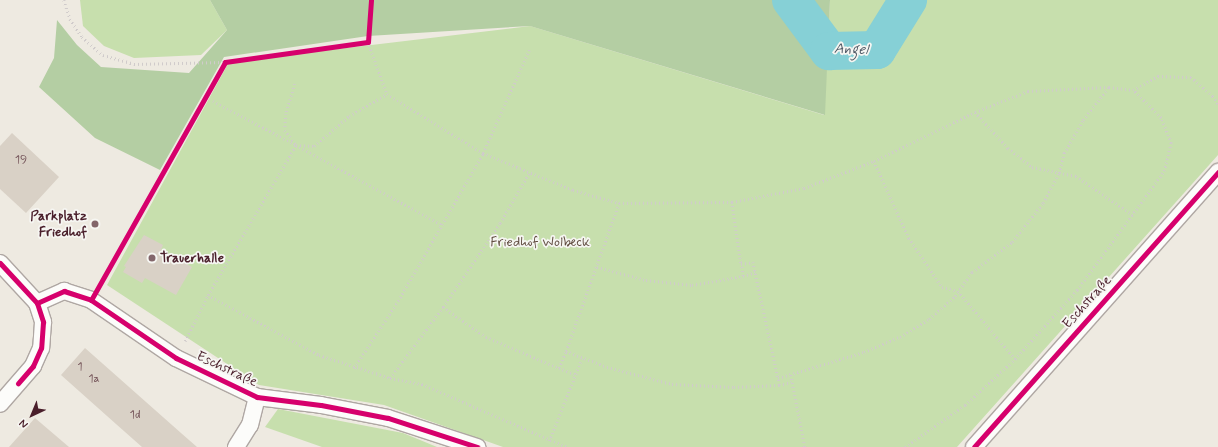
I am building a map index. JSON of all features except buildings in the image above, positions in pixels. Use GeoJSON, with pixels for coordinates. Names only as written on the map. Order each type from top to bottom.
{"type":"FeatureCollection","features":[{"type":"Feature","properties":{"kind":"street","name":"Eschstraße"},"geometry":{"type":"LineString","coordinates":[[974,447],[1218,172]]}},
{"type":"Feature","properties":{"kind":"street"},"geometry":{"type":"LineString","coordinates":[[0,263],[37,303],[43,322],[41,348],[33,366],[0,404]]}},
{"type":"Feature","properties":{"kind":"street","name":"Eschstraße"},"geometry":{"type":"LineString","coordinates":[[37,303],[64,291],[91,300],[176,358],[257,397],[321,405],[388,418],[477,447]]}},
{"type":"Feature","properties":{"kind":"street"},"geometry":{"type":"LineString","coordinates":[[236,447],[250,425],[257,397]]}},
{"type":"Feature","properties":{"kind":"path"},"geometry":{"type":"LineString","coordinates":[[64,0],[70,19],[82,37],[103,55],[134,64],[225,62]]}},
{"type":"Feature","properties":{"kind":"path"},"geometry":{"type":"LineString","coordinates":[[368,42],[387,94],[483,153],[573,190],[619,203],[732,202],[804,188],[874,161],[975,112],[1028,91],[1109,87],[1133,90],[1158,76],[1191,77],[1213,96],[1218,104]]}},
{"type":"Feature","properties":{"kind":"path"},"geometry":{"type":"LineString","coordinates":[[354,368],[398,301],[483,153],[530,48]]}},
{"type":"Feature","properties":{"kind":"path"},"geometry":{"type":"LineString","coordinates":[[296,84],[286,114],[285,130],[296,145]]}},
{"type":"Feature","properties":{"kind":"path"},"geometry":{"type":"LineString","coordinates":[[778,378],[864,352],[900,337],[929,318],[958,291],[972,272],[1012,242],[1043,203],[1059,173],[1064,153],[1083,120],[1109,87]]}},
{"type":"Feature","properties":{"kind":"path"},"geometry":{"type":"LineString","coordinates":[[905,447],[965,405],[1015,359],[1077,290],[1164,171],[1171,143],[1161,118],[1133,90]]}},
{"type":"Feature","properties":{"kind":"path"},"geometry":{"type":"LineString","coordinates":[[296,145],[314,146],[349,116],[387,94]]}},
{"type":"Feature","properties":{"kind":"path"},"geometry":{"type":"LineString","coordinates":[[213,101],[442,225]]}},
{"type":"Feature","properties":{"kind":"path"},"geometry":{"type":"LineString","coordinates":[[975,112],[1008,148],[1032,167],[1076,176],[1133,215]]}},
{"type":"Feature","properties":{"kind":"path"},"geometry":{"type":"LineString","coordinates":[[176,358],[208,296],[296,145]]}},
{"type":"Feature","properties":{"kind":"path"},"geometry":{"type":"LineString","coordinates":[[874,161],[908,238],[942,287],[958,291],[1015,359]]}},
{"type":"Feature","properties":{"kind":"path"},"geometry":{"type":"LineString","coordinates":[[390,378],[443,307],[500,223],[529,173]]}},
{"type":"Feature","properties":{"kind":"path"},"geometry":{"type":"LineString","coordinates":[[732,202],[743,276]]}},
{"type":"Feature","properties":{"kind":"path"},"geometry":{"type":"LineString","coordinates":[[560,368],[619,203]]}},
{"type":"Feature","properties":{"kind":"path"},"geometry":{"type":"LineString","coordinates":[[741,264],[753,262],[779,385]]}},
{"type":"Feature","properties":{"kind":"path"},"geometry":{"type":"LineString","coordinates":[[597,267],[670,284],[698,284],[743,276],[755,272]]}},
{"type":"Feature","properties":{"kind":"path"},"geometry":{"type":"LineString","coordinates":[[208,296],[319,355],[354,368],[390,378],[422,384],[549,441],[568,447]]}},
{"type":"Feature","properties":{"kind":"path"},"geometry":{"type":"LineString","coordinates":[[443,307],[486,337],[575,374]]}},
{"type":"Feature","properties":{"kind":"path"},"geometry":{"type":"LineString","coordinates":[[566,351],[582,358],[672,384],[727,387],[779,385],[792,382]]}},
{"type":"Feature","properties":{"kind":"path"},"geometry":{"type":"LineString","coordinates":[[549,441],[582,358]]}},
{"type":"Feature","properties":{"kind":"path"},"geometry":{"type":"LineString","coordinates":[[791,375],[805,447]]}},
{"type":"Feature","properties":{"kind":"green space"},"geometry":{"type":"Polygon","coordinates":[[[80,0],[210,0],[227,30],[201,55],[134,58],[104,46],[83,26],[80,0]]]}},
{"type":"Feature","properties":{"kind":"green space"},"geometry":{"type":"Polygon","coordinates":[[[210,0],[830,0],[825,115],[530,26],[368,36],[224,57],[160,170],[95,138],[39,87],[54,58],[57,20],[77,45],[101,67],[189,73],[227,30],[210,0]]]}},
{"type":"Feature","properties":{"kind":"green space","name":"Friedhof Wolbeck"},"geometry":{"type":"Polygon","coordinates":[[[830,0],[1218,0],[1218,155],[957,447],[503,447],[384,405],[259,385],[107,285],[229,62],[530,26],[824,115],[830,0]]]}},
{"type":"Feature","properties":{"kind":"green space"},"geometry":{"type":"Polygon","coordinates":[[[278,409],[403,433],[437,447],[322,447],[265,427],[278,409]]]}},
{"type":"Feature","properties":{"kind":"waterway","name":"Angel"},"geometry":{"type":"LineString","coordinates":[[791,0],[829,51],[877,50],[908,0]]}},
{"type":"Feature","properties":{"kind":"cycle path"},"geometry":{"type":"LineString","coordinates":[[91,300],[225,62],[368,42],[371,0]]}},
{"type":"Feature","properties":{"kind":"cycle path"},"geometry":{"type":"LineString","coordinates":[[974,447],[1218,172]]}},
{"type":"Feature","properties":{"kind":"cycle path"},"geometry":{"type":"LineString","coordinates":[[0,263],[37,303],[43,322],[41,348],[33,366],[18,383]]}},
{"type":"Feature","properties":{"kind":"cycle path"},"geometry":{"type":"LineString","coordinates":[[37,303],[64,291],[91,300],[176,358],[257,397],[321,405],[388,418],[477,447]]}},
{"type":"Feature","properties":{"kind":"place","name":"Parkplatz Friedhof"},"geometry":{"type":"Point","coordinates":[95,224]}},
{"type":"Feature","properties":{"kind":"place","name":"Trauerhalle"},"geometry":{"type":"Point","coordinates":[152,258]}}]}
